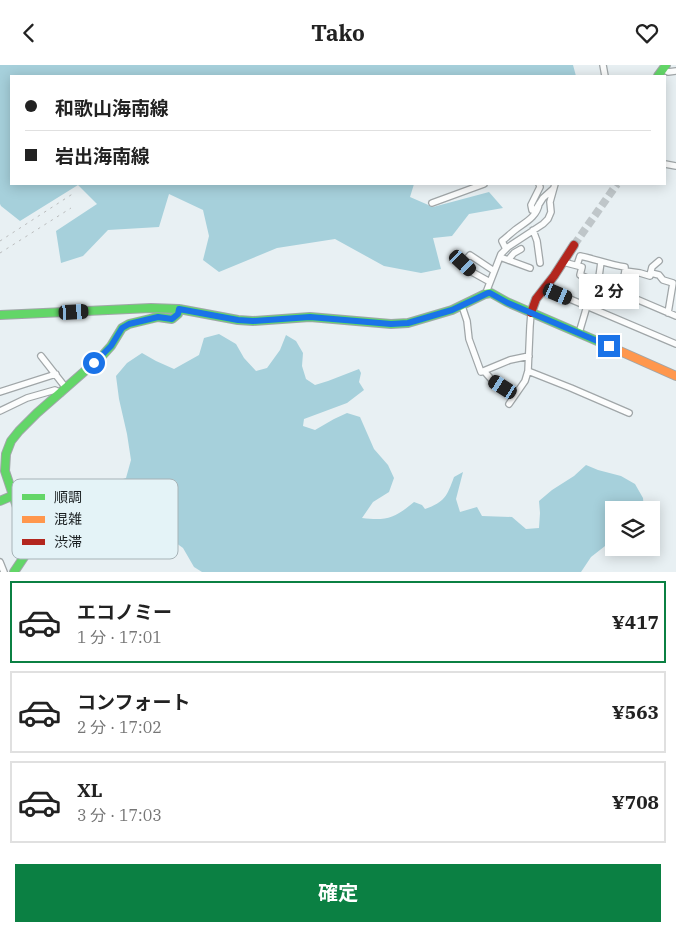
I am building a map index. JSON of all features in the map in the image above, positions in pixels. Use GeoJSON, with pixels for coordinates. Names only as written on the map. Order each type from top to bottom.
{"type":"FeatureCollection","features":[{"type":"Feature","properties":{"kind":"main road"},"geometry":{"type":"LineString","coordinates":[[531,313],[536,299],[554,277],[574,245]]}},
{"type":"Feature","properties":{"kind":"main road"},"geometry":{"type":"LineString","coordinates":[[0,315],[151,308],[179,309],[238,320],[253,321],[310,317],[391,324],[408,323],[462,306],[490,293],[508,303],[676,376]]}},
{"type":"Feature","properties":{"kind":"main road"},"geometry":{"type":"LineString","coordinates":[[12,490],[3,470],[11,441],[19,431],[102,356],[111,346],[122,328],[149,318],[172,319],[178,314],[179,309]]}},
{"type":"Feature","properties":{"kind":"main road"},"geometry":{"type":"LineString","coordinates":[[0,501],[12,496]]}},
{"type":"Feature","properties":{"kind":"main road"},"geometry":{"type":"LineString","coordinates":[[14,572],[23,559]]}},
{"type":"Feature","properties":{"kind":"street"},"geometry":{"type":"LineString","coordinates":[[662,70],[668,72],[676,71]]}},
{"type":"Feature","properties":{"kind":"street"},"geometry":{"type":"LineString","coordinates":[[432,203],[481,185]]}},
{"type":"Feature","properties":{"kind":"street"},"geometry":{"type":"LineString","coordinates":[[539,185],[531,205],[532,210],[536,209],[554,186]]}},
{"type":"Feature","properties":{"kind":"street"},"geometry":{"type":"LineString","coordinates":[[488,293],[487,290],[494,271],[506,249],[548,219],[554,186]]}},
{"type":"Feature","properties":{"kind":"street"},"geometry":{"type":"LineString","coordinates":[[506,249],[502,241],[526,223],[538,210],[539,204]]}},
{"type":"Feature","properties":{"kind":"street"},"geometry":{"type":"LineString","coordinates":[[533,231],[537,241],[540,263]]}},
{"type":"Feature","properties":{"kind":"street"},"geometry":{"type":"LineString","coordinates":[[508,260],[521,249]]}},
{"type":"Feature","properties":{"kind":"street"},"geometry":{"type":"LineString","coordinates":[[490,282],[462,264],[467,253],[494,271]]}},
{"type":"Feature","properties":{"kind":"street"},"geometry":{"type":"LineString","coordinates":[[577,265],[580,256],[625,267],[621,292]]}},
{"type":"Feature","properties":{"kind":"street"},"geometry":{"type":"LineString","coordinates":[[500,257],[530,268]]}},
{"type":"Feature","properties":{"kind":"street"},"geometry":{"type":"LineString","coordinates":[[650,275],[652,267],[659,261]]}},
{"type":"Feature","properties":{"kind":"street"},"geometry":{"type":"LineString","coordinates":[[563,262],[582,267],[580,275],[676,316]]}},
{"type":"Feature","properties":{"kind":"street"},"geometry":{"type":"LineString","coordinates":[[579,333],[587,306],[597,283],[601,262]]}},
{"type":"Feature","properties":{"kind":"street"},"geometry":{"type":"LineString","coordinates":[[625,271],[658,275],[663,280],[673,283],[674,287],[668,313]]}},
{"type":"Feature","properties":{"kind":"street"},"geometry":{"type":"LineString","coordinates":[[544,288],[676,344]]}},
{"type":"Feature","properties":{"kind":"street"},"geometry":{"type":"LineString","coordinates":[[462,306],[467,321],[469,339],[481,372],[484,371],[491,379],[515,395]]}},
{"type":"Feature","properties":{"kind":"street"},"geometry":{"type":"LineString","coordinates":[[509,404],[524,381],[528,371],[531,313]]}},
{"type":"Feature","properties":{"kind":"street"},"geometry":{"type":"LineString","coordinates":[[0,411],[27,398],[55,390],[64,390],[56,374],[41,356]]}},
{"type":"Feature","properties":{"kind":"street"},"geometry":{"type":"LineString","coordinates":[[484,371],[510,360],[529,356]]}},
{"type":"Feature","properties":{"kind":"street"},"geometry":{"type":"LineString","coordinates":[[528,371],[629,413]]}},
{"type":"Feature","properties":{"kind":"street"},"geometry":{"type":"LineString","coordinates":[[0,392],[56,374]]}},
{"type":"Feature","properties":{"kind":"street"},"geometry":{"type":"LineString","coordinates":[[0,562],[4,572]]}},
{"type":"Feature","properties":{"kind":"shaded area"},"geometry":{"type":"Polygon","coordinates":[[[0,65],[573,65],[576,75],[10,75],[10,185],[78,185],[20,221],[0,204],[0,65]]]}},
{"type":"Feature","properties":{"kind":"shaded area"},"geometry":{"type":"Polygon","coordinates":[[[78,185],[414,185],[410,197],[433,207],[489,192],[503,208],[469,214],[452,236],[433,238],[441,269],[421,273],[384,266],[335,239],[277,248],[219,272],[203,260],[209,236],[203,210],[169,194],[159,227],[108,230],[83,256],[61,263],[56,231],[97,204],[78,185]]]}},
{"type":"Feature","properties":{"kind":"shaded area"},"geometry":{"type":"Polygon","coordinates":[[[219,334],[236,344],[244,358],[256,371],[267,368],[280,350],[286,335],[296,341],[303,353],[302,366],[306,379],[315,385],[359,369],[361,373],[359,382],[364,390],[347,403],[304,419],[303,426],[315,430],[347,413],[360,417],[374,449],[388,465],[394,478],[389,492],[373,502],[362,518],[378,519],[390,517],[401,512],[414,502],[422,505],[425,509],[437,504],[444,498],[454,477],[463,472],[456,499],[460,512],[477,507],[482,516],[512,517],[526,529],[539,528],[539,501],[586,465],[621,476],[635,484],[643,501],[605,501],[605,546],[591,557],[581,572],[202,572],[194,567],[183,548],[178,544],[178,479],[123,479],[126,478],[131,460],[116,376],[127,363],[142,353],[174,369],[199,355],[204,338],[219,334]]]}},
{"type":"Feature","properties":{"kind":"tunnel"},"geometry":{"type":"LineString","coordinates":[[574,245],[616,185]]}},
{"type":"Feature","properties":{"kind":"railway"},"geometry":{"type":"LineString","coordinates":[[0,241],[74,193]]}},
{"type":"Feature","properties":{"kind":"railway"},"geometry":{"type":"LineString","coordinates":[[0,253],[71,208]]}},
{"type":"Feature","properties":{"kind":"traffic: fast"},"geometry":{"type":"LineString","coordinates":[[659,75],[666,65]]}},
{"type":"Feature","properties":{"kind":"traffic: fast"},"geometry":{"type":"LineString","coordinates":[[0,315],[151,308],[179,309],[238,320],[253,321],[310,317],[391,324],[408,323],[452,310],[491,293],[507,302],[604,344]]}},
{"type":"Feature","properties":{"kind":"traffic: fast"},"geometry":{"type":"LineString","coordinates":[[12,492],[5,471],[6,454],[11,441],[19,431],[102,356],[111,346],[122,328],[129,324],[158,317],[172,319],[178,314],[179,309]]}},
{"type":"Feature","properties":{"kind":"traffic: fast"},"geometry":{"type":"LineString","coordinates":[[0,501],[12,496]]}},
{"type":"Feature","properties":{"kind":"traffic: fast"},"geometry":{"type":"LineString","coordinates":[[14,572],[23,559]]}},
{"type":"Feature","properties":{"kind":"traffic: slow"},"geometry":{"type":"LineString","coordinates":[[604,344],[676,376]]}},
{"type":"Feature","properties":{"kind":"traffic: jam"},"geometry":{"type":"LineString","coordinates":[[531,313],[536,299],[574,245]]}},
{"type":"Feature","properties":{"kind":"route"},"geometry":{"type":"LineString","coordinates":[[94,363],[111,346],[122,328],[149,318],[172,319],[178,314],[179,309],[238,320],[253,321],[310,317],[391,324],[408,323],[452,310],[488,293],[609,346]]}}]}
